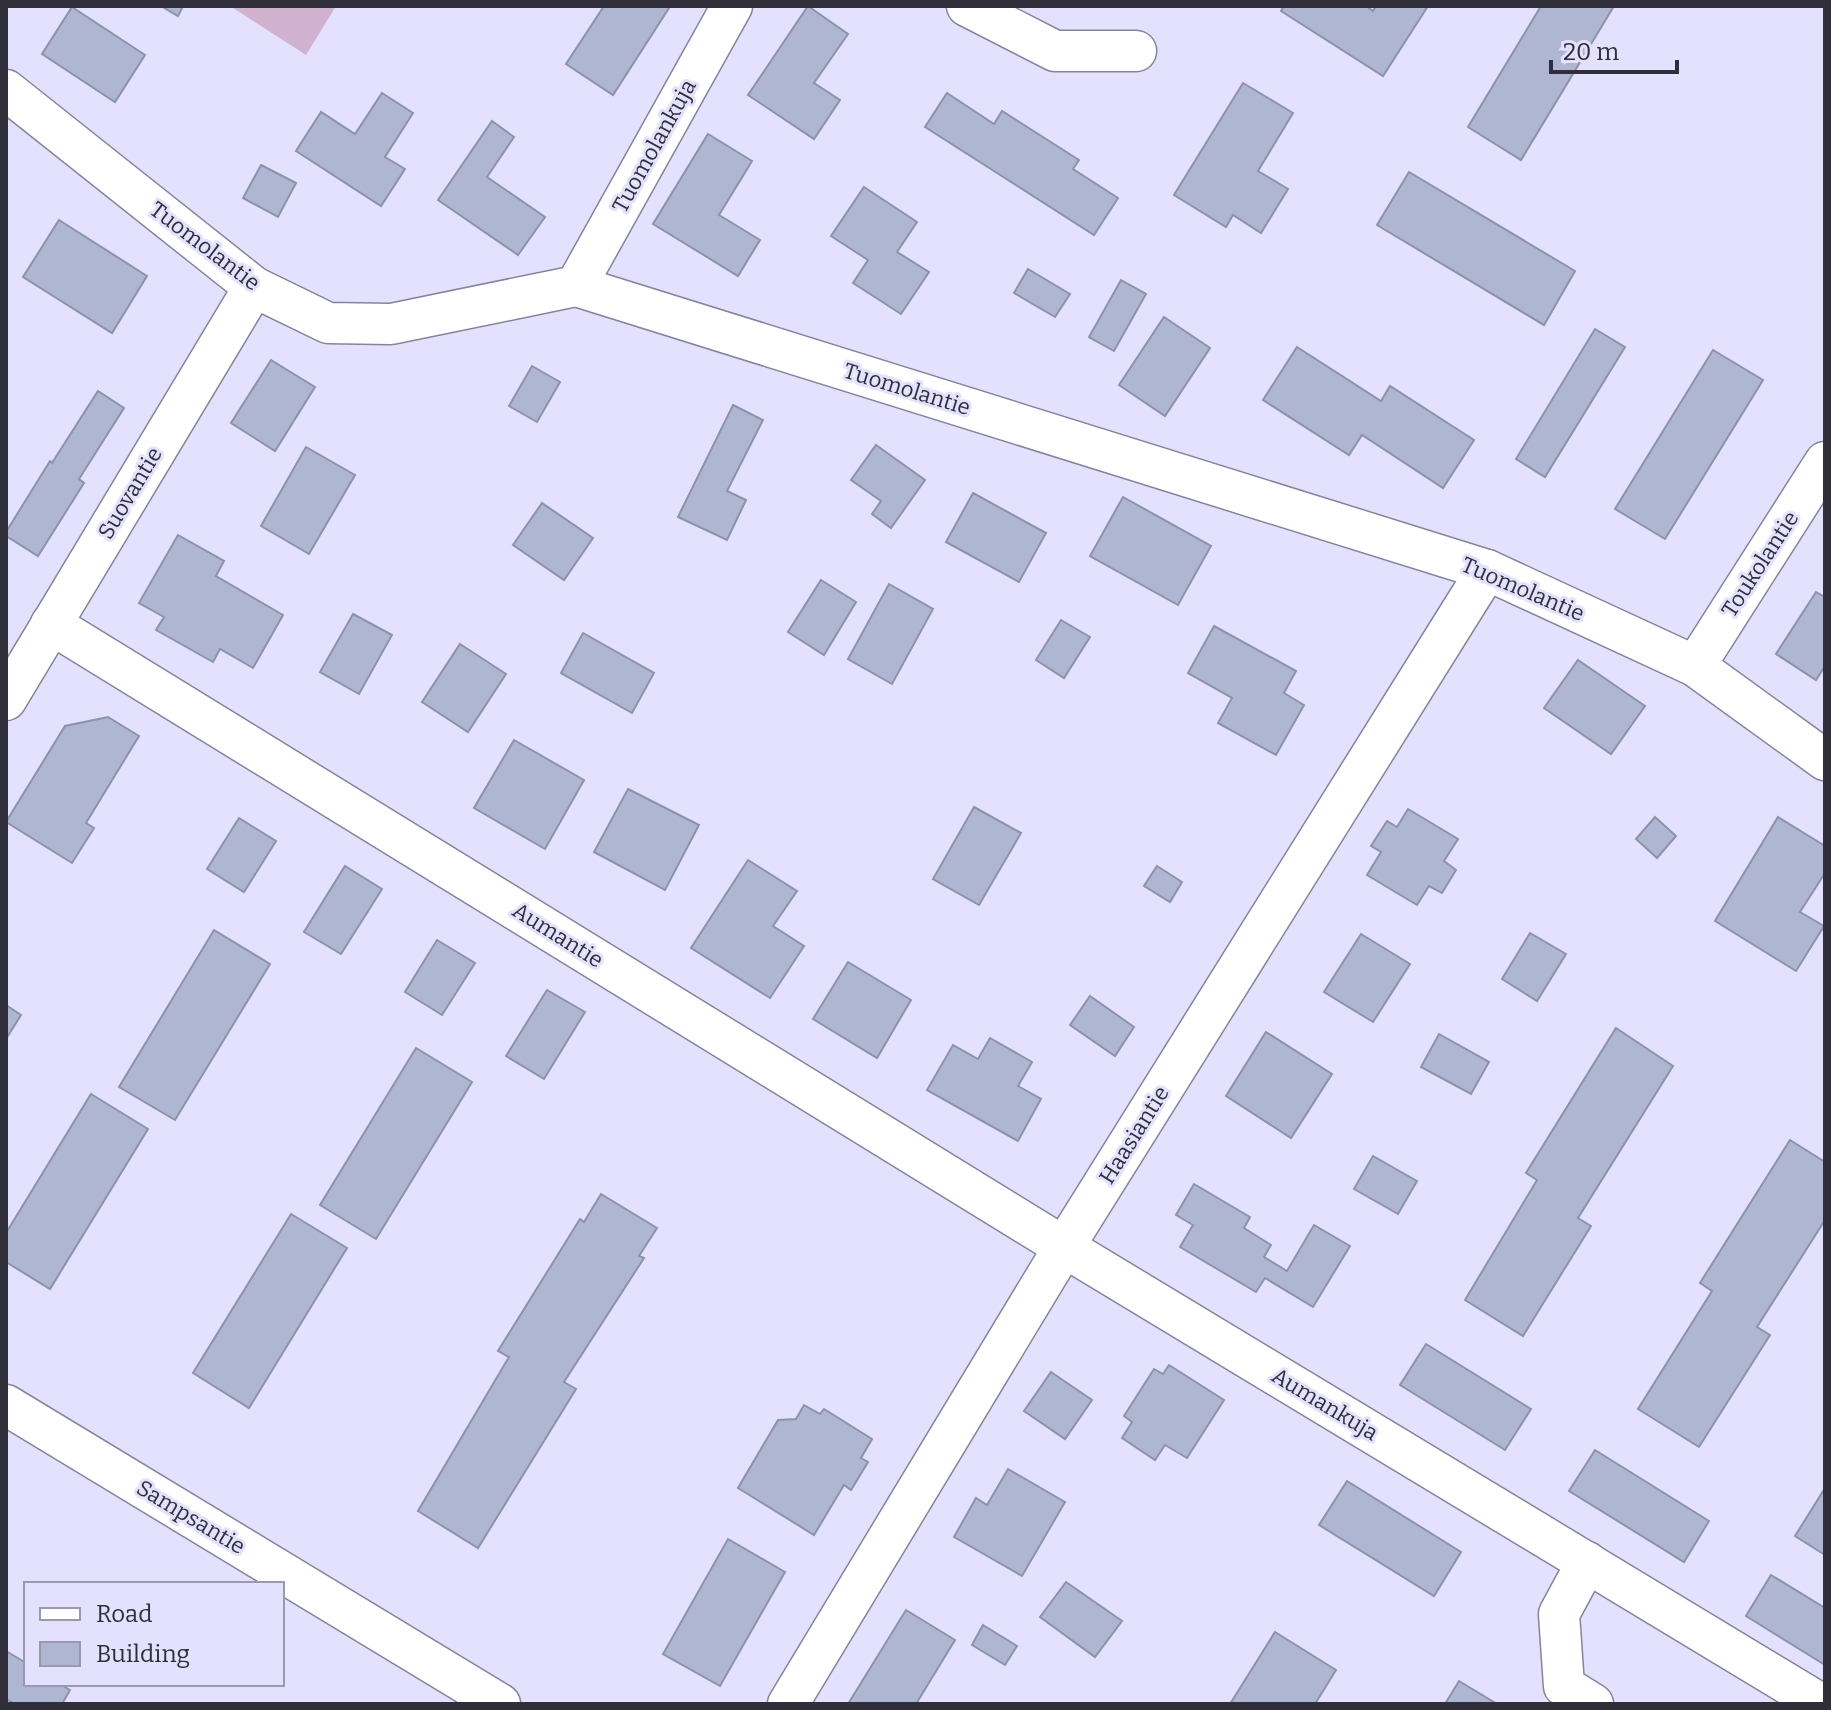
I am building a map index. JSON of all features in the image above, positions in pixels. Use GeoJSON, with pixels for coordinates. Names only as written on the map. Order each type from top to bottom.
{"type":"FeatureCollection","features":[{"type":"Feature","properties":{"kind":"street","name":"Tuomolankuja"},"geometry":{"type":"LineString","coordinates":[[576,286],[732,6]]}},
{"type":"Feature","properties":{"kind":"street"},"geometry":{"type":"LineString","coordinates":[[967,6],[1055,51],[1136,51]]}},
{"type":"Feature","properties":{"kind":"street","name":"Tuomolantie"},"geometry":{"type":"LineString","coordinates":[[6,90],[254,287],[328,323],[391,324],[576,286],[1487,570],[1695,666],[1825,760]]}},
{"type":"Feature","properties":{"kind":"street","name":"Suovantie"},"geometry":{"type":"LineString","coordinates":[[6,700],[254,287]]}},
{"type":"Feature","properties":{"kind":"street","name":"Toukolantie"},"geometry":{"type":"LineString","coordinates":[[1695,666],[1825,462]]}},
{"type":"Feature","properties":{"kind":"street","name":"Haasiantie"},"geometry":{"type":"LineString","coordinates":[[788,1704],[1064,1247],[1487,570]]}},
{"type":"Feature","properties":{"kind":"street","name":"Aumantie"},"geometry":{"type":"LineString","coordinates":[[51,624],[1064,1247]]}},
{"type":"Feature","properties":{"kind":"street","name":"Aumankuja"},"geometry":{"type":"LineString","coordinates":[[1064,1247],[1821,1704]]}},
{"type":"Feature","properties":{"kind":"street","name":"Sampsantie"},"geometry":{"type":"LineString","coordinates":[[6,1405],[500,1704]]}},
{"type":"Feature","properties":{"kind":"street"},"geometry":{"type":"LineString","coordinates":[[1587,1562],[1559,1614],[1564,1686],[1593,1704]]}},
{"type":"Feature","properties":{"kind":"shaded area"},"geometry":{"type":"Polygon","coordinates":[[[230,6],[336,6],[306,55],[230,6]]]}},
{"type":"Feature","properties":{"kind":"building"},"geometry":{"type":"Polygon","coordinates":[[[161,6],[183,6],[178,16],[161,6]]]}},
{"type":"Feature","properties":{"kind":"building"},"geometry":{"type":"Polygon","coordinates":[[[604,6],[669,8],[613,95],[566,64],[604,6]]]}},
{"type":"Feature","properties":{"kind":"building"},"geometry":{"type":"Polygon","coordinates":[[[808,6],[848,34],[814,83],[840,100],[814,139],[748,95],[808,6]]]}},
{"type":"Feature","properties":{"kind":"building"},"geometry":{"type":"Polygon","coordinates":[[[1284,6],[1366,6],[1373,11],[1376,6],[1428,6],[1383,76],[1281,11],[1284,6]]]}},
{"type":"Feature","properties":{"kind":"building"},"geometry":{"type":"Polygon","coordinates":[[[1541,6],[1614,6],[1521,160],[1468,127],[1541,6]]]}},
{"type":"Feature","properties":{"kind":"building"},"geometry":{"type":"Polygon","coordinates":[[[72,7],[145,55],[115,102],[42,54],[72,7]]]}},
{"type":"Feature","properties":{"kind":"building"},"geometry":{"type":"Polygon","coordinates":[[[1243,83],[1293,113],[1258,171],[1288,189],[1261,233],[1233,215],[1226,227],[1174,195],[1243,83]]]}},
{"type":"Feature","properties":{"kind":"building"},"geometry":{"type":"Polygon","coordinates":[[[382,93],[413,113],[385,157],[405,169],[381,206],[296,151],[321,112],[355,134],[382,93]]]}},
{"type":"Feature","properties":{"kind":"building"},"geometry":{"type":"Polygon","coordinates":[[[947,93],[994,124],[1002,111],[1079,160],[1073,169],[1118,198],[1094,235],[925,127],[947,93]]]}},
{"type":"Feature","properties":{"kind":"building"},"geometry":{"type":"Polygon","coordinates":[[[492,121],[514,137],[487,177],[545,217],[518,255],[438,200],[492,121]]]}},
{"type":"Feature","properties":{"kind":"building"},"geometry":{"type":"Polygon","coordinates":[[[708,134],[752,161],[719,215],[760,240],[738,276],[653,224],[708,134]]]}},
{"type":"Feature","properties":{"kind":"building"},"geometry":{"type":"Polygon","coordinates":[[[261,165],[296,183],[278,217],[243,198],[261,165]]]}},
{"type":"Feature","properties":{"kind":"building"},"geometry":{"type":"Polygon","coordinates":[[[1409,172],[1575,271],[1544,325],[1377,225],[1409,172]]]}},
{"type":"Feature","properties":{"kind":"building"},"geometry":{"type":"Polygon","coordinates":[[[864,187],[917,222],[897,252],[929,272],[901,314],[853,283],[868,260],[831,236],[864,187]]]}},
{"type":"Feature","properties":{"kind":"building"},"geometry":{"type":"Polygon","coordinates":[[[59,220],[147,276],[112,333],[23,277],[59,220]]]}},
{"type":"Feature","properties":{"kind":"building"},"geometry":{"type":"Polygon","coordinates":[[[1028,269],[1070,294],[1055,317],[1014,293],[1028,269]]]}},
{"type":"Feature","properties":{"kind":"building"},"geometry":{"type":"Polygon","coordinates":[[[1121,280],[1146,294],[1114,351],[1089,337],[1121,280]]]}},
{"type":"Feature","properties":{"kind":"building"},"geometry":{"type":"Polygon","coordinates":[[[1164,317],[1210,348],[1165,416],[1119,385],[1164,317]]]}},
{"type":"Feature","properties":{"kind":"building"},"geometry":{"type":"Polygon","coordinates":[[[1595,329],[1625,347],[1545,477],[1516,459],[1595,329]]]}},
{"type":"Feature","properties":{"kind":"building"},"geometry":{"type":"Polygon","coordinates":[[[1297,347],[1381,401],[1390,386],[1474,440],[1443,488],[1362,435],[1349,455],[1263,400],[1297,347]]]}},
{"type":"Feature","properties":{"kind":"building"},"geometry":{"type":"Polygon","coordinates":[[[1713,350],[1763,380],[1665,539],[1615,509],[1713,350]]]}},
{"type":"Feature","properties":{"kind":"building"},"geometry":{"type":"Polygon","coordinates":[[[271,360],[315,387],[275,451],[231,423],[271,360]]]}},
{"type":"Feature","properties":{"kind":"building"},"geometry":{"type":"Polygon","coordinates":[[[532,366],[560,382],[537,422],[509,406],[532,366]]]}},
{"type":"Feature","properties":{"kind":"building"},"geometry":{"type":"Polygon","coordinates":[[[98,391],[124,408],[79,479],[84,483],[38,556],[6,536],[6,532],[98,391]]]}},
{"type":"Feature","properties":{"kind":"building"},"geometry":{"type":"Polygon","coordinates":[[[733,405],[763,420],[727,491],[746,500],[727,540],[678,517],[733,405]]]}},
{"type":"Feature","properties":{"kind":"building"},"geometry":{"type":"Polygon","coordinates":[[[876,445],[925,480],[891,528],[872,514],[881,501],[851,480],[876,445]]]}},
{"type":"Feature","properties":{"kind":"building"},"geometry":{"type":"Polygon","coordinates":[[[306,447],[355,475],[309,554],[261,526],[306,447]]]}},
{"type":"Feature","properties":{"kind":"building"},"geometry":{"type":"Polygon","coordinates":[[[973,493],[1046,533],[1019,582],[946,542],[973,493]]]}},
{"type":"Feature","properties":{"kind":"building"},"geometry":{"type":"Polygon","coordinates":[[[1123,497],[1211,546],[1178,605],[1090,556],[1123,497]]]}},
{"type":"Feature","properties":{"kind":"building"},"geometry":{"type":"Polygon","coordinates":[[[542,503],[593,538],[564,580],[513,545],[542,503]]]}},
{"type":"Feature","properties":{"kind":"building"},"geometry":{"type":"Polygon","coordinates":[[[178,535],[224,561],[216,576],[283,615],[253,668],[220,649],[213,662],[156,630],[164,617],[139,603],[178,535]]]}},
{"type":"Feature","properties":{"kind":"building"},"geometry":{"type":"Polygon","coordinates":[[[821,580],[856,602],[824,655],[788,632],[821,580]]]}},
{"type":"Feature","properties":{"kind":"building"},"geometry":{"type":"Polygon","coordinates":[[[889,584],[933,609],[892,684],[848,659],[889,584]]]}},
{"type":"Feature","properties":{"kind":"building"},"geometry":{"type":"Polygon","coordinates":[[[1816,592],[1825,597],[1825,666],[1816,680],[1776,654],[1816,592]]]}},
{"type":"Feature","properties":{"kind":"building"},"geometry":{"type":"Polygon","coordinates":[[[353,614],[392,635],[359,694],[320,672],[353,614]]]}},
{"type":"Feature","properties":{"kind":"building"},"geometry":{"type":"Polygon","coordinates":[[[1061,620],[1090,637],[1064,678],[1036,660],[1061,620]]]}},
{"type":"Feature","properties":{"kind":"building"},"geometry":{"type":"Polygon","coordinates":[[[1214,626],[1296,671],[1284,693],[1304,705],[1276,755],[1218,723],[1232,698],[1188,673],[1214,626]]]}},
{"type":"Feature","properties":{"kind":"building"},"geometry":{"type":"Polygon","coordinates":[[[583,633],[654,673],[632,713],[561,673],[583,633]]]}},
{"type":"Feature","properties":{"kind":"building"},"geometry":{"type":"Polygon","coordinates":[[[460,644],[506,674],[468,732],[422,702],[460,644]]]}},
{"type":"Feature","properties":{"kind":"building"},"geometry":{"type":"Polygon","coordinates":[[[1578,660],[1645,706],[1611,754],[1544,708],[1578,660]]]}},
{"type":"Feature","properties":{"kind":"building"},"geometry":{"type":"Polygon","coordinates":[[[108,717],[139,736],[86,823],[94,828],[72,863],[6,822],[65,726],[108,717]]]}},
{"type":"Feature","properties":{"kind":"building"},"geometry":{"type":"Polygon","coordinates":[[[514,740],[584,780],[545,849],[474,808],[514,740]]]}},
{"type":"Feature","properties":{"kind":"building"},"geometry":{"type":"Polygon","coordinates":[[[628,789],[699,825],[665,890],[594,852],[628,789]]]}},
{"type":"Feature","properties":{"kind":"building"},"geometry":{"type":"Polygon","coordinates":[[[974,807],[1021,833],[979,905],[933,879],[974,807]]]}},
{"type":"Feature","properties":{"kind":"building"},"geometry":{"type":"Polygon","coordinates":[[[1408,809],[1458,839],[1444,861],[1456,870],[1442,893],[1429,886],[1417,905],[1367,875],[1381,852],[1371,846],[1387,821],[1397,827],[1408,809]]]}},
{"type":"Feature","properties":{"kind":"building"},"geometry":{"type":"Polygon","coordinates":[[[1655,817],[1676,836],[1657,858],[1636,839],[1655,817]]]}},
{"type":"Feature","properties":{"kind":"building"},"geometry":{"type":"Polygon","coordinates":[[[1778,817],[1825,846],[1825,873],[1800,912],[1824,926],[1796,971],[1715,921],[1778,817]]]}},
{"type":"Feature","properties":{"kind":"building"},"geometry":{"type":"Polygon","coordinates":[[[239,818],[276,841],[244,892],[207,869],[239,818]]]}},
{"type":"Feature","properties":{"kind":"building"},"geometry":{"type":"Polygon","coordinates":[[[748,860],[797,891],[773,926],[804,946],[770,998],[691,948],[748,860]]]}},
{"type":"Feature","properties":{"kind":"building"},"geometry":{"type":"Polygon","coordinates":[[[345,866],[382,889],[341,954],[304,932],[345,866]]]}},
{"type":"Feature","properties":{"kind":"building"},"geometry":{"type":"Polygon","coordinates":[[[1157,866],[1182,882],[1170,902],[1144,886],[1157,866]]]}},
{"type":"Feature","properties":{"kind":"building"},"geometry":{"type":"Polygon","coordinates":[[[214,930],[270,964],[175,1120],[119,1087],[214,930]]]}},
{"type":"Feature","properties":{"kind":"building"},"geometry":{"type":"Polygon","coordinates":[[[1530,933],[1566,954],[1537,1001],[1502,979],[1530,933]]]}},
{"type":"Feature","properties":{"kind":"building"},"geometry":{"type":"Polygon","coordinates":[[[1361,934],[1410,964],[1373,1022],[1324,992],[1361,934]]]}},
{"type":"Feature","properties":{"kind":"building"},"geometry":{"type":"Polygon","coordinates":[[[437,940],[475,963],[442,1015],[405,992],[437,940]]]}},
{"type":"Feature","properties":{"kind":"building"},"geometry":{"type":"Polygon","coordinates":[[[848,962],[911,1000],[877,1058],[813,1019],[848,962]]]}},
{"type":"Feature","properties":{"kind":"building"},"geometry":{"type":"Polygon","coordinates":[[[547,990],[585,1012],[544,1079],[506,1056],[547,990]]]}},
{"type":"Feature","properties":{"kind":"building"},"geometry":{"type":"Polygon","coordinates":[[[1090,996],[1134,1027],[1115,1056],[1070,1025],[1090,996]]]}},
{"type":"Feature","properties":{"kind":"building"},"geometry":{"type":"Polygon","coordinates":[[[6,1005],[21,1015],[6,1039],[6,1005]]]}},
{"type":"Feature","properties":{"kind":"building"},"geometry":{"type":"Polygon","coordinates":[[[1616,1028],[1673,1066],[1578,1218],[1591,1226],[1523,1336],[1465,1300],[1537,1180],[1526,1173],[1616,1028]]]}},
{"type":"Feature","properties":{"kind":"building"},"geometry":{"type":"Polygon","coordinates":[[[1266,1032],[1332,1074],[1291,1138],[1226,1096],[1266,1032]]]}},
{"type":"Feature","properties":{"kind":"building"},"geometry":{"type":"Polygon","coordinates":[[[1439,1034],[1489,1062],[1471,1094],[1421,1067],[1439,1034]]]}},
{"type":"Feature","properties":{"kind":"building"},"geometry":{"type":"Polygon","coordinates":[[[990,1038],[1032,1062],[1018,1086],[1041,1099],[1018,1141],[927,1090],[953,1045],[978,1059],[990,1038]]]}},
{"type":"Feature","properties":{"kind":"building"},"geometry":{"type":"Polygon","coordinates":[[[416,1048],[472,1082],[376,1239],[320,1205],[416,1048]]]}},
{"type":"Feature","properties":{"kind":"building"},"geometry":{"type":"Polygon","coordinates":[[[91,1094],[148,1129],[50,1289],[6,1262],[6,1233],[91,1094]]]}},
{"type":"Feature","properties":{"kind":"building"},"geometry":{"type":"Polygon","coordinates":[[[1790,1140],[1825,1162],[1825,1220],[1757,1327],[1770,1335],[1699,1447],[1638,1409],[1712,1291],[1700,1283],[1790,1140]]]}},
{"type":"Feature","properties":{"kind":"building"},"geometry":{"type":"Polygon","coordinates":[[[1373,1156],[1417,1181],[1398,1214],[1354,1189],[1373,1156]]]}},
{"type":"Feature","properties":{"kind":"building"},"geometry":{"type":"Polygon","coordinates":[[[1194,1184],[1250,1217],[1244,1228],[1271,1245],[1264,1257],[1287,1271],[1314,1225],[1350,1246],[1313,1307],[1265,1278],[1256,1292],[1180,1247],[1193,1225],[1176,1215],[1194,1184]]]}},
{"type":"Feature","properties":{"kind":"building"},"geometry":{"type":"Polygon","coordinates":[[[601,1194],[657,1228],[639,1256],[644,1258],[564,1382],[576,1389],[478,1548],[418,1511],[509,1357],[498,1351],[580,1219],[584,1222],[601,1194]]]}},
{"type":"Feature","properties":{"kind":"building"},"geometry":{"type":"Polygon","coordinates":[[[291,1214],[347,1248],[249,1408],[193,1373],[291,1214]]]}},
{"type":"Feature","properties":{"kind":"building"},"geometry":{"type":"Polygon","coordinates":[[[1426,1344],[1531,1409],[1505,1450],[1400,1385],[1426,1344]]]}},
{"type":"Feature","properties":{"kind":"building"},"geometry":{"type":"Polygon","coordinates":[[[1169,1365],[1224,1400],[1187,1458],[1165,1445],[1155,1460],[1122,1438],[1132,1422],[1124,1416],[1154,1369],[1163,1374],[1169,1365]]]}},
{"type":"Feature","properties":{"kind":"building"},"geometry":{"type":"Polygon","coordinates":[[[1051,1372],[1092,1400],[1065,1439],[1024,1411],[1051,1372]]]}},
{"type":"Feature","properties":{"kind":"building"},"geometry":{"type":"Polygon","coordinates":[[[804,1405],[820,1414],[824,1409],[872,1439],[861,1458],[868,1462],[851,1490],[844,1485],[814,1535],[738,1488],[778,1420],[796,1419],[804,1405]]]}},
{"type":"Feature","properties":{"kind":"building"},"geometry":{"type":"Polygon","coordinates":[[[1595,1450],[1709,1521],[1684,1562],[1569,1491],[1595,1450]]]}},
{"type":"Feature","properties":{"kind":"building"},"geometry":{"type":"Polygon","coordinates":[[[1008,1469],[1065,1502],[1022,1576],[954,1537],[976,1498],[987,1505],[1008,1469]]]}},
{"type":"Feature","properties":{"kind":"building"},"geometry":{"type":"Polygon","coordinates":[[[1347,1481],[1461,1552],[1434,1596],[1319,1525],[1347,1481]]]}},
{"type":"Feature","properties":{"kind":"building"},"geometry":{"type":"Polygon","coordinates":[[[1825,1488],[1825,1555],[1795,1536],[1825,1488]]]}},
{"type":"Feature","properties":{"kind":"building"},"geometry":{"type":"Polygon","coordinates":[[[728,1539],[785,1572],[720,1686],[663,1654],[728,1539]]]}},
{"type":"Feature","properties":{"kind":"building"},"geometry":{"type":"Polygon","coordinates":[[[1771,1575],[1825,1608],[1825,1665],[1746,1616],[1771,1575]]]}},
{"type":"Feature","properties":{"kind":"building"},"geometry":{"type":"Polygon","coordinates":[[[1066,1582],[1122,1621],[1095,1657],[1040,1617],[1066,1582]]]}},
{"type":"Feature","properties":{"kind":"building"},"geometry":{"type":"Polygon","coordinates":[[[906,1610],[955,1640],[916,1704],[848,1704],[906,1610]]]}},
{"type":"Feature","properties":{"kind":"building"},"geometry":{"type":"Polygon","coordinates":[[[983,1625],[1017,1646],[1005,1665],[972,1645],[983,1625]]]}},
{"type":"Feature","properties":{"kind":"building"},"geometry":{"type":"Polygon","coordinates":[[[1275,1632],[1336,1670],[1315,1704],[1230,1704],[1275,1632]]]}},
{"type":"Feature","properties":{"kind":"building"},"geometry":{"type":"Polygon","coordinates":[[[6,1651],[24,1662],[24,1686],[63,1686],[70,1690],[62,1704],[15,1704],[6,1699],[6,1651]]]}},
{"type":"Feature","properties":{"kind":"building"},"geometry":{"type":"Polygon","coordinates":[[[1459,1681],[1497,1704],[1445,1704],[1459,1681]]]}}]}
